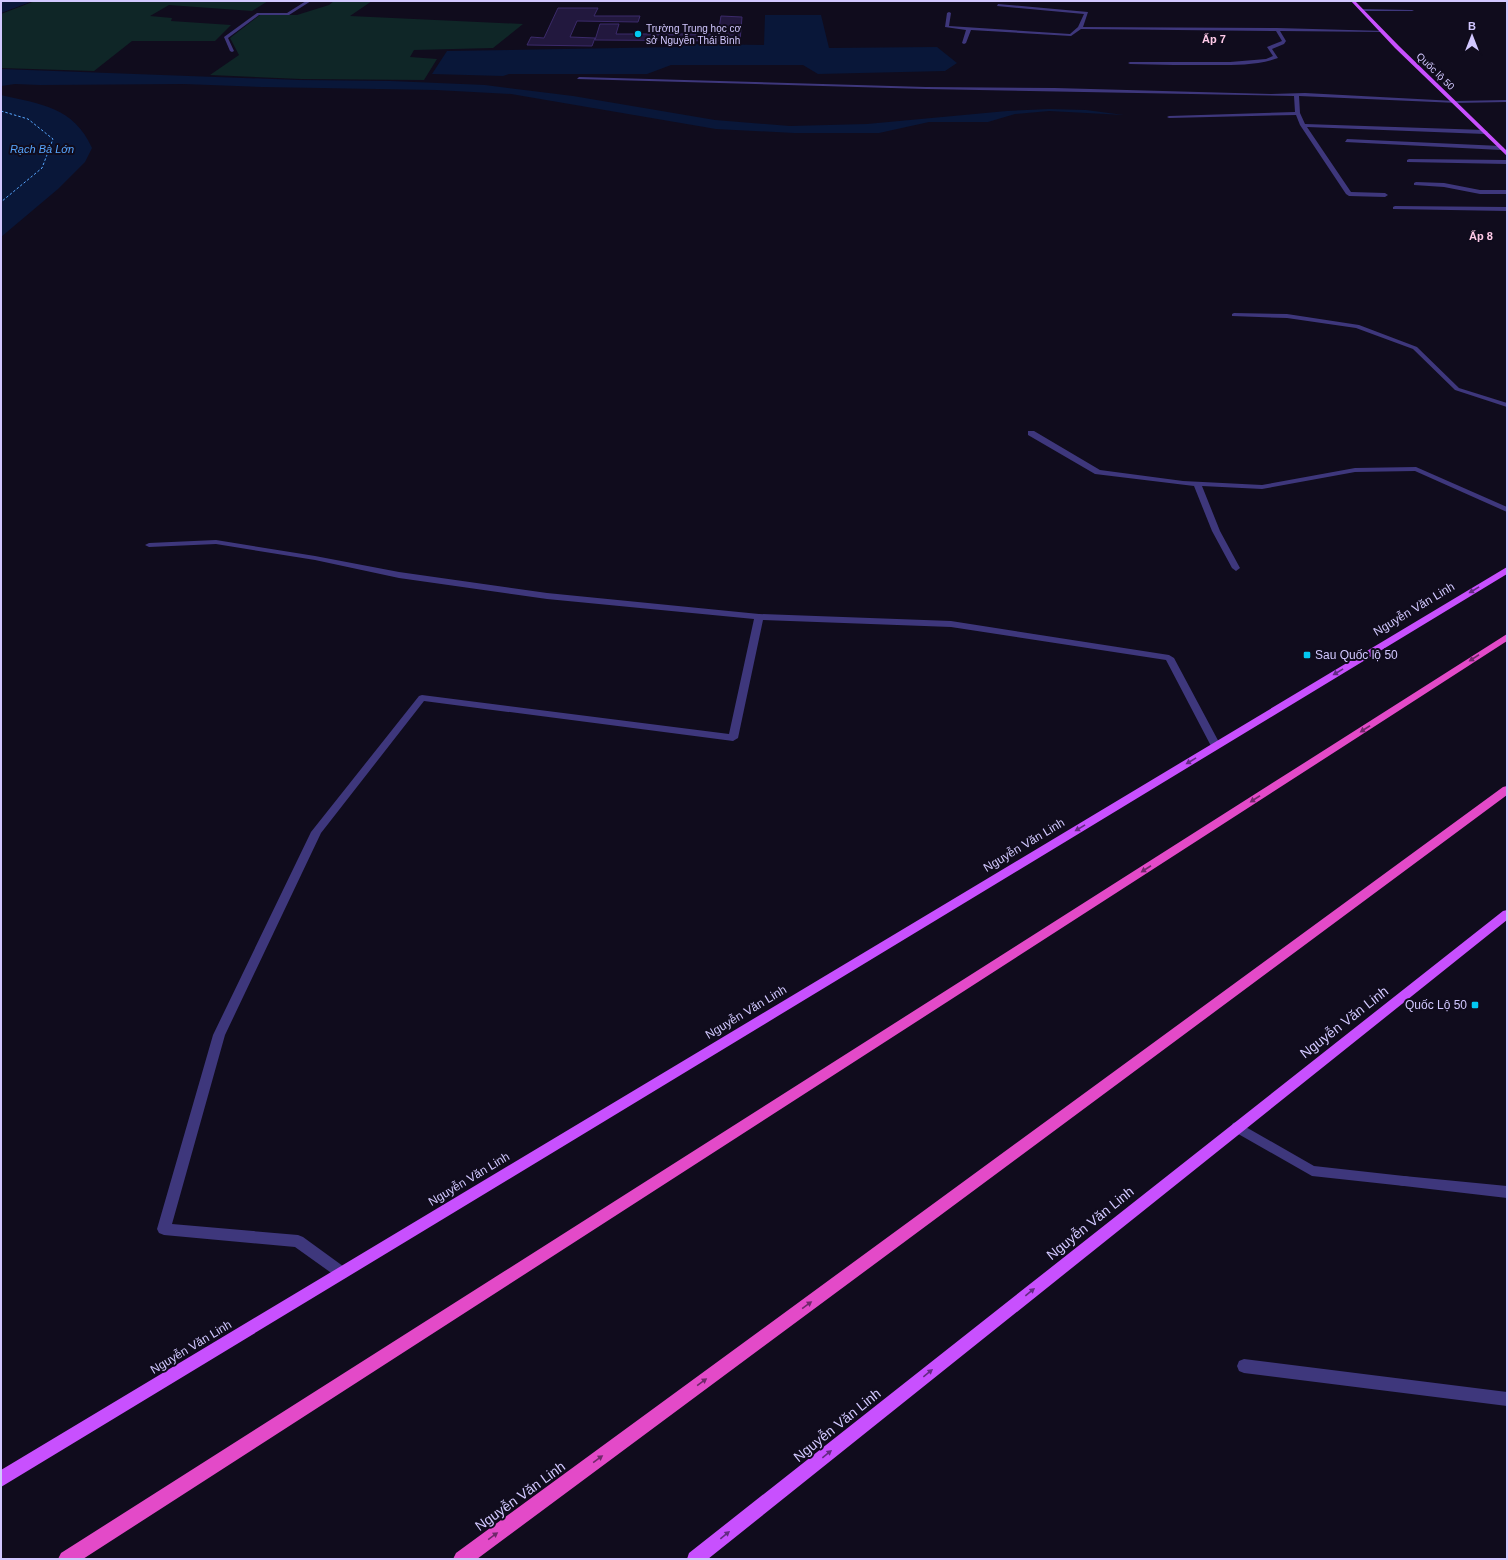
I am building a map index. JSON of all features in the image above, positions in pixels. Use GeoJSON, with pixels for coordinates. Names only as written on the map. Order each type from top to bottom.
{"type":"FeatureCollection","features":[{"type":"Feature","properties":{"kind":"highway"},"geometry":{"type":"LineString","coordinates":[[67,1559],[1507,638]]}},
{"type":"Feature","properties":{"kind":"highway","name":"Nguyễn Văn Linh"},"geometry":{"type":"LineString","coordinates":[[462,1559],[1507,790]]}},
{"type":"Feature","properties":{"kind":"main road","name":"Quốc lộ 50"},"geometry":{"type":"LineString","coordinates":[[1353,1],[1507,154]]}},
{"type":"Feature","properties":{"kind":"main road","name":"Nguyễn Văn Linh"},"geometry":{"type":"LineString","coordinates":[[1,1479],[1507,570]]}},
{"type":"Feature","properties":{"kind":"main road","name":"Nguyễn Văn Linh"},"geometry":{"type":"LineString","coordinates":[[695,1559],[1507,914]]}},
{"type":"Feature","properties":{"kind":"street"},"geometry":{"type":"LineString","coordinates":[[232,51],[226,38],[258,14],[288,14],[309,1]]}},
{"type":"Feature","properties":{"kind":"street"},"geometry":{"type":"LineString","coordinates":[[949,13],[947,27],[1071,35],[1080,28],[1087,13],[998,4]]}},
{"type":"Feature","properties":{"kind":"street"},"geometry":{"type":"LineString","coordinates":[[1362,10],[1412,11]]}},
{"type":"Feature","properties":{"kind":"street"},"geometry":{"type":"LineString","coordinates":[[964,43],[969,28]]}},
{"type":"Feature","properties":{"kind":"street"},"geometry":{"type":"LineString","coordinates":[[1080,28],[1382,31]]}},
{"type":"Feature","properties":{"kind":"street"},"geometry":{"type":"LineString","coordinates":[[1130,63],[1250,62],[1272,60],[1276,57],[1269,48],[1284,41],[1277,29]]}},
{"type":"Feature","properties":{"kind":"street"},"geometry":{"type":"LineString","coordinates":[[579,78],[926,88],[1296,94],[1455,102],[1507,101]]}},
{"type":"Feature","properties":{"kind":"street"},"geometry":{"type":"LineString","coordinates":[[1296,94],[1298,113],[1303,125],[1349,194],[1385,195]]}},
{"type":"Feature","properties":{"kind":"street"},"geometry":{"type":"LineString","coordinates":[[1169,117],[1298,113]]}},
{"type":"Feature","properties":{"kind":"street"},"geometry":{"type":"LineString","coordinates":[[1303,125],[1485,132]]}},
{"type":"Feature","properties":{"kind":"street"},"geometry":{"type":"LineString","coordinates":[[1347,141],[1501,148]]}},
{"type":"Feature","properties":{"kind":"street"},"geometry":{"type":"LineString","coordinates":[[1409,161],[1507,162]]}},
{"type":"Feature","properties":{"kind":"street"},"geometry":{"type":"LineString","coordinates":[[1416,184],[1444,185],[1480,192],[1507,192]]}},
{"type":"Feature","properties":{"kind":"street"},"geometry":{"type":"LineString","coordinates":[[1395,208],[1507,209]]}},
{"type":"Feature","properties":{"kind":"street"},"geometry":{"type":"LineString","coordinates":[[1234,315],[1287,316],[1357,326],[1415,348],[1457,390],[1507,405]]}},
{"type":"Feature","properties":{"kind":"street"},"geometry":{"type":"LineString","coordinates":[[1031,433],[1098,472],[1197,483],[1262,487],[1355,470],[1416,469],[1507,510]]}},
{"type":"Feature","properties":{"kind":"street"},"geometry":{"type":"LineString","coordinates":[[1197,483],[1216,531],[1236,568]]}},
{"type":"Feature","properties":{"kind":"street"},"geometry":{"type":"LineString","coordinates":[[149,545],[216,542],[315,558],[399,575],[547,596],[759,617],[951,624],[1169,658],[1216,746]]}},
{"type":"Feature","properties":{"kind":"street"},"geometry":{"type":"LineString","coordinates":[[342,1273],[298,1241],[164,1229],[219,1035],[316,832],[422,698],[732,738],[759,617]]}},
{"type":"Feature","properties":{"kind":"street"},"geometry":{"type":"LineString","coordinates":[[1238,1127],[1312,1171],[1507,1192]]}},
{"type":"Feature","properties":{"kind":"street"},"geometry":{"type":"LineString","coordinates":[[1244,1366],[1507,1399]]}},
{"type":"Feature","properties":{"kind":"green space"},"geometry":{"type":"Polygon","coordinates":[[[35,1],[268,1],[252,11],[169,5],[150,16],[172,18],[171,21],[231,25],[215,41],[132,41],[94,71],[1,68],[1,14],[35,1]]]}},
{"type":"Feature","properties":{"kind":"green space"},"geometry":{"type":"Polygon","coordinates":[[[334,1],[372,1],[350,16],[523,24],[493,48],[414,50],[410,57],[437,59],[424,80],[301,79],[210,75],[239,55],[230,38],[260,15],[297,15],[329,5],[334,1]]]}},
{"type":"Feature","properties":{"kind":"water"},"geometry":{"type":"Polygon","coordinates":[[[1,1],[33,1],[1,13],[1,1]]]}},
{"type":"Feature","properties":{"kind":"water"},"geometry":{"type":"Polygon","coordinates":[[[765,15],[821,15],[829,48],[937,47],[957,63],[945,71],[818,74],[803,65],[671,65],[647,74],[509,74],[503,76],[432,74],[447,51],[677,47],[688,44],[764,45],[765,15]]]}},
{"type":"Feature","properties":{"kind":"water"},"geometry":{"type":"Polygon","coordinates":[[[1,69],[485,85],[573,96],[715,120],[790,126],[867,124],[1007,111],[1049,109],[1086,110],[1124,115],[1049,111],[1015,114],[988,122],[929,122],[879,133],[794,133],[716,129],[511,94],[436,90],[184,84],[15,84],[1,86],[1,69]]]}},
{"type":"Feature","properties":{"kind":"water","name":"Rạch Bà Lớn"},"geometry":{"type":"Polygon","coordinates":[[[1,95],[42,105],[66,116],[85,134],[92,148],[85,162],[58,189],[1,237],[1,95]]]}},
{"type":"Feature","properties":{"kind":"building"},"geometry":{"type":"Polygon","coordinates":[[[558,8],[598,8],[594,16],[640,16],[638,22],[577,21],[570,37],[595,38],[592,46],[527,45],[531,37],[544,38],[558,8]]]}},
{"type":"Feature","properties":{"kind":"building"},"geometry":{"type":"Polygon","coordinates":[[[721,16],[742,17],[740,41],[595,40],[600,24],[619,24],[616,34],[718,34],[721,16]]]}},
{"type":"Feature","properties":{"kind":"ferry route"},"geometry":{"type":"LineString","coordinates":[[1,111],[28,119],[53,139],[42,168],[1,202]]}},
{"type":"Feature","properties":{"kind":"place","name":"Trường Trung học cơ sở Nguyễn Thái Bình"},"geometry":{"type":"Point","coordinates":[638,34]}},
{"type":"Feature","properties":{"kind":"place","name":"Sau Quốc lộ 50"},"geometry":{"type":"Point","coordinates":[1307,655]}},
{"type":"Feature","properties":{"kind":"place","name":"Quốc Lộ 50"},"geometry":{"type":"Point","coordinates":[1475,1005]}},
{"type":"Feature","properties":{"kind":"district","name":"Ấp 7"},"geometry":{"type":"Point","coordinates":[1214,39]}},
{"type":"Feature","properties":{"kind":"district","name":"Ấp 8"},"geometry":{"type":"Point","coordinates":[1481,236]}}]}
